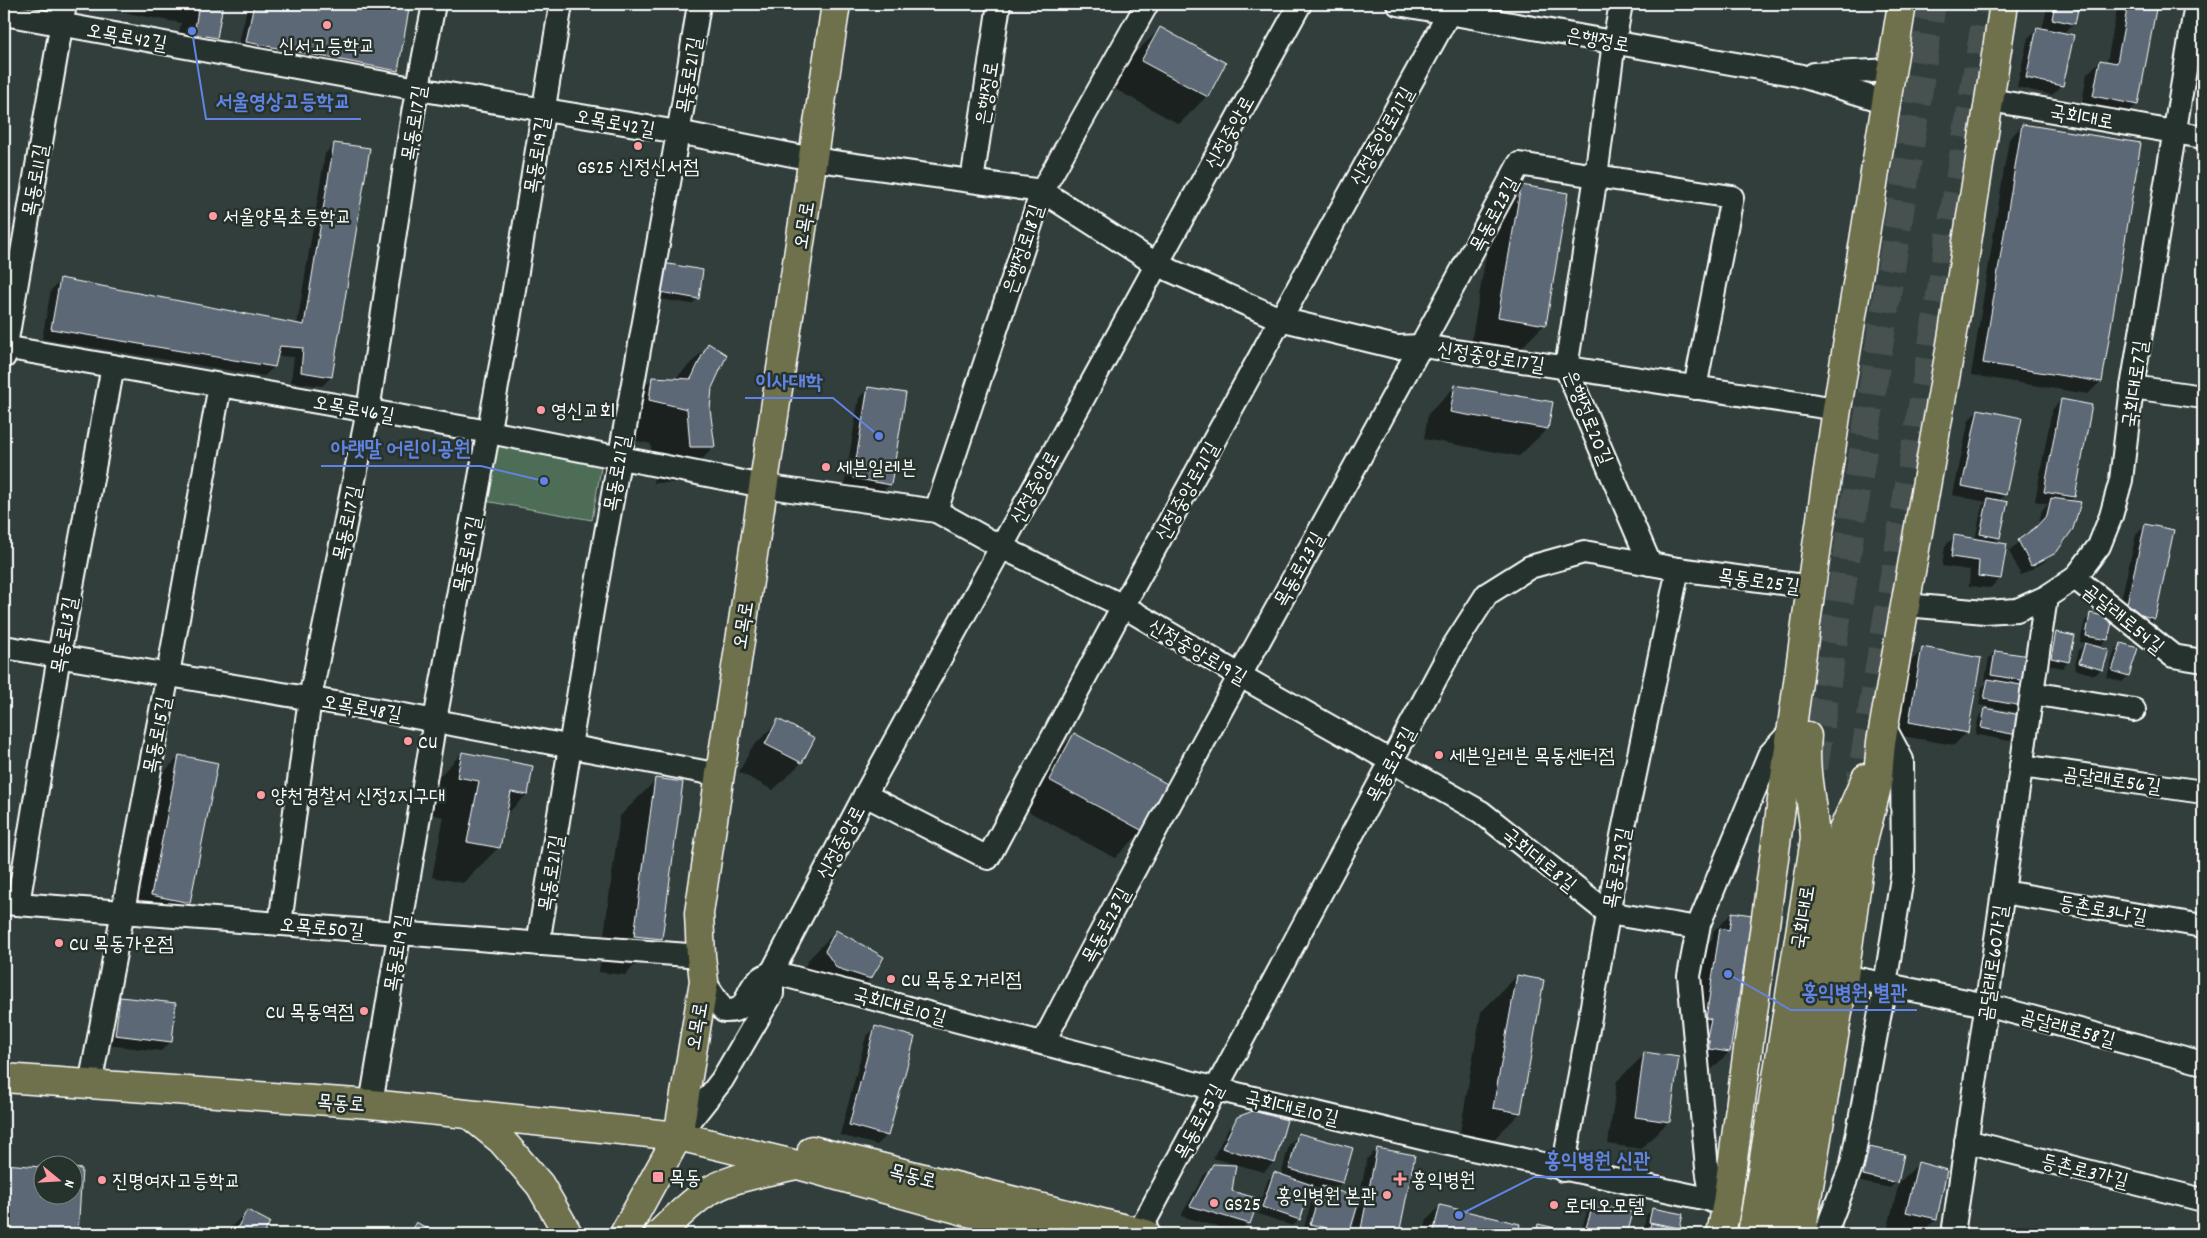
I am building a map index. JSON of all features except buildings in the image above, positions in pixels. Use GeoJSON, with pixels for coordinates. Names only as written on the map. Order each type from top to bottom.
{"type":"FeatureCollection","features":[{"type":"Feature","properties":{"kind":"main road","name":"오목로"},"geometry":{"type":"LineString","coordinates":[[624,1234],[678,1136],[702,968],[699,913],[836,4]]}},
{"type":"Feature","properties":{"kind":"main road"},"geometry":{"type":"LineString","coordinates":[[1719,1220],[1792,730],[1837,409],[1902,4]]}},
{"type":"Feature","properties":{"kind":"main road"},"geometry":{"type":"LineString","coordinates":[[1802,1234],[1844,976],[1862,845],[1878,787],[1882,734],[1952,339],[2004,4]]}},
{"type":"Feature","properties":{"kind":"main road","name":"국회대로"},"geometry":{"type":"LineString","coordinates":[[1752,1234],[1815,839],[1814,812],[1806,773],[1806,747],[1816,666],[1811,593]]}},
{"type":"Feature","properties":{"kind":"main road","name":"국회대로"},"geometry":{"type":"LineString","coordinates":[[1802,1234],[1840,838],[1882,734]]}},
{"type":"Feature","properties":{"kind":"main road","name":"목동로"},"geometry":{"type":"LineString","coordinates":[[4,1078],[372,1104],[678,1136],[798,1165],[1048,1234]]}},
{"type":"Feature","properties":{"kind":"main road"},"geometry":{"type":"LineString","coordinates":[[470,1115],[502,1141],[540,1185],[568,1234]]}},
{"type":"Feature","properties":{"kind":"main road","name":"목동로"},"geometry":{"type":"LineString","coordinates":[[678,1136],[747,1133],[1141,1234]]}},
{"type":"Feature","properties":{"kind":"main road"},"geometry":{"type":"LineString","coordinates":[[659,1234],[703,1195],[720,1185],[745,1177],[798,1165]]}},
{"type":"Feature","properties":{"kind":"street","name":"목동로17길"},"geometry":{"type":"LineString","coordinates":[[280,924],[310,698],[368,411],[418,89],[434,4]]}},
{"type":"Feature","properties":{"kind":"street","name":"목동로19길"},"geometry":{"type":"LineString","coordinates":[[372,1104],[435,720],[489,432],[561,4]]}},
{"type":"Feature","properties":{"kind":"street","name":"목동로21길"},"geometry":{"type":"LineString","coordinates":[[538,944],[619,457],[678,132],[699,4]]}},
{"type":"Feature","properties":{"kind":"street","name":"은행정로"},"geometry":{"type":"LineString","coordinates":[[972,181],[999,4]]}},
{"type":"Feature","properties":{"kind":"street","name":"은행정로18길"},"geometry":{"type":"LineString","coordinates":[[936,511],[1042,191],[1147,4]]}},
{"type":"Feature","properties":{"kind":"street","name":"신정중앙로"},"geometry":{"type":"LineString","coordinates":[[678,1136],[722,1080],[772,994],[772,972],[865,795],[1300,4]]}},
{"type":"Feature","properties":{"kind":"street","name":"은행정로"},"geometry":{"type":"LineString","coordinates":[[1398,4],[1451,8],[1614,42],[1798,75],[1887,102]]}},
{"type":"Feature","properties":{"kind":"street","name":"은행정로20길"},"geometry":{"type":"LineString","coordinates":[[1621,4],[1566,368],[1650,564]]}},
{"type":"Feature","properties":{"kind":"street","name":"국회대로7길"},"geometry":{"type":"LineString","coordinates":[[1906,605],[1985,612],[2017,610],[2046,597],[2075,578],[2099,546],[2111,516],[2120,480],[2132,387],[2196,4]]}},
{"type":"Feature","properties":{"kind":"street","name":"신정중앙로21길"},"geometry":{"type":"LineString","coordinates":[[865,795],[988,858],[1122,606],[1451,8]]}},
{"type":"Feature","properties":{"kind":"street","name":"오목로42길"},"geometry":{"type":"LineString","coordinates":[[4,14],[63,14],[418,89],[678,132],[812,159],[1042,191]]}},
{"type":"Feature","properties":{"kind":"street","name":"목동로11길"},"geometry":{"type":"LineString","coordinates":[[4,350],[63,14]]}},
{"type":"Feature","properties":{"kind":"street","name":"은행정로"},"geometry":{"type":"LineString","coordinates":[[1798,75],[1892,70]]}},
{"type":"Feature","properties":{"kind":"street","name":"국회대로"},"geometry":{"type":"LineString","coordinates":[[1990,100],[2203,137]]}},
{"type":"Feature","properties":{"kind":"street","name":"목동로23길"},"geometry":{"type":"LineString","coordinates":[[1043,1043],[1239,675],[1423,346],[1519,164],[1596,176]]}},
{"type":"Feature","properties":{"kind":"street"},"geometry":{"type":"LineString","coordinates":[[1596,176],[1732,197],[1695,388]]}},
{"type":"Feature","properties":{"kind":"street","name":"신정중앙로17길"},"geometry":{"type":"LineString","coordinates":[[1042,191],[1156,264],[1280,318],[1396,347],[1423,346],[1837,409]]}},
{"type":"Feature","properties":{"kind":"street","name":"오목로46길"},"geometry":{"type":"LineString","coordinates":[[4,350],[113,366],[489,432],[763,486],[936,511]]}},
{"type":"Feature","properties":{"kind":"street","name":"목동로13길"},"geometry":{"type":"LineString","coordinates":[[11,903],[113,366]]}},
{"type":"Feature","properties":{"kind":"street","name":"목동로15길"},"geometry":{"type":"LineString","coordinates":[[90,1085],[121,911],[168,674],[220,385]]}},
{"type":"Feature","properties":{"kind":"street"},"geometry":{"type":"LineString","coordinates":[[2132,387],[2203,398]]}},
{"type":"Feature","properties":{"kind":"street","name":"신정중앙로19길"},"geometry":{"type":"LineString","coordinates":[[936,511],[1001,547],[1122,606],[1239,675],[1392,761]]}},
{"type":"Feature","properties":{"kind":"street","name":"목동로25길"},"geometry":{"type":"LineString","coordinates":[[1141,1234],[1216,1089],[1451,650],[1487,594],[1530,567],[1584,552],[1811,593]]}},
{"type":"Feature","properties":{"kind":"street","name":"목동로29길"},"geometry":{"type":"LineString","coordinates":[[1564,1170],[1622,836],[1678,569]]}},
{"type":"Feature","properties":{"kind":"street","name":"곰달래로54길"},"geometry":{"type":"LineString","coordinates":[[2075,578],[2173,656],[2203,661]]}},
{"type":"Feature","properties":{"kind":"street","name":"곰달래로60가길"},"geometry":{"type":"LineString","coordinates":[[1953,1234],[2046,597]]}},
{"type":"Feature","properties":{"kind":"street","name":"오목로48길"},"geometry":{"type":"LineString","coordinates":[[4,647],[435,720],[720,775]]}},
{"type":"Feature","properties":{"kind":"street"},"geometry":{"type":"LineString","coordinates":[[2032,692],[2134,710]]}},
{"type":"Feature","properties":{"kind":"street"},"geometry":{"type":"LineString","coordinates":[[1719,1220],[1706,1158],[1689,976],[1698,928],[1769,755],[1792,730]]}},
{"type":"Feature","properties":{"kind":"street"},"geometry":{"type":"LineString","coordinates":[[1802,1234],[1852,1164],[1885,985],[1903,871],[1902,760],[1882,734]]}},
{"type":"Feature","properties":{"kind":"street","name":"국회대로8길"},"geometry":{"type":"LineString","coordinates":[[1392,761],[1481,812],[1608,913],[1698,928]]}},
{"type":"Feature","properties":{"kind":"street","name":"곰달래로56길"},"geometry":{"type":"LineString","coordinates":[[2022,766],[2203,792]]}},
{"type":"Feature","properties":{"kind":"street","name":"등촌로3나길"},"geometry":{"type":"LineString","coordinates":[[2003,892],[2203,926]]}},
{"type":"Feature","properties":{"kind":"street","name":"오목로50길"},"geometry":{"type":"LineString","coordinates":[[11,903],[538,944],[702,968]]}},
{"type":"Feature","properties":{"kind":"street","name":"신정중앙로"},"geometry":{"type":"LineString","coordinates":[[702,968],[724,1011],[734,1011],[742,1007],[756,981],[772,972]]}},
{"type":"Feature","properties":{"kind":"street","name":"국회대로10길"},"geometry":{"type":"LineString","coordinates":[[772,972],[1216,1089],[1564,1170],[1719,1220]]}},
{"type":"Feature","properties":{"kind":"street","name":"곰달래로58길"},"geometry":{"type":"LineString","coordinates":[[1844,976],[1986,1005],[2203,1063]]}},
{"type":"Feature","properties":{"kind":"street","name":"등촌로3가길"},"geometry":{"type":"LineString","coordinates":[[1966,1141],[2203,1200]]}},
{"type":"Feature","properties":{"kind":"green space"},"geometry":{"type":"Polygon","coordinates":[[[496,443],[602,462],[592,520],[485,501],[496,443]]]}},
{"type":"Feature","properties":{"kind":"tunnel"},"geometry":{"type":"LineString","coordinates":[[1814,768],[1932,4]]}},
{"type":"Feature","properties":{"kind":"tunnel"},"geometry":{"type":"LineString","coordinates":[[1857,801],[1988,4]]}},
{"type":"Feature","properties":{"kind":"place","name":"신서고등학교"},"geometry":{"type":"Point","coordinates":[327,25]}},
{"type":"Feature","properties":{"kind":"place","name":"서울영상고등학교"},"geometry":{"type":"Point","coordinates":[192,31]}},
{"type":"Feature","properties":{"kind":"place","name":"GS25 신정신서점"},"geometry":{"type":"Point","coordinates":[638,146]}},
{"type":"Feature","properties":{"kind":"place","name":"서울양목초등학교"},"geometry":{"type":"Point","coordinates":[213,216]}},
{"type":"Feature","properties":{"kind":"place","name":"영신교회"},"geometry":{"type":"Point","coordinates":[541,410]}},
{"type":"Feature","properties":{"kind":"place","name":"이사대학"},"geometry":{"type":"Point","coordinates":[879,436]}},
{"type":"Feature","properties":{"kind":"place","name":"세븐일레븐"},"geometry":{"type":"Point","coordinates":[826,467]}},
{"type":"Feature","properties":{"kind":"place","name":"아랫말 어린이공원"},"geometry":{"type":"Point","coordinates":[544,481]}},
{"type":"Feature","properties":{"kind":"place","name":"CU"},"geometry":{"type":"Point","coordinates":[408,741]}},
{"type":"Feature","properties":{"kind":"place","name":"세븐일레븐 목동센터점"},"geometry":{"type":"Point","coordinates":[1439,755]}},
{"type":"Feature","properties":{"kind":"place","name":"양천경찰서 신정2지구대"},"geometry":{"type":"Point","coordinates":[261,795]}},
{"type":"Feature","properties":{"kind":"place","name":"CU 목동가온점"},"geometry":{"type":"Point","coordinates":[59,943]}},
{"type":"Feature","properties":{"kind":"place","name":"홍익병원 별관"},"geometry":{"type":"Point","coordinates":[1728,974]}},
{"type":"Feature","properties":{"kind":"place","name":"CU 목동오거리점"},"geometry":{"type":"Point","coordinates":[891,979]}},
{"type":"Feature","properties":{"kind":"place","name":"CU 목동역점"},"geometry":{"type":"Point","coordinates":[364,1011]}},
{"type":"Feature","properties":{"kind":"place","name":"목동"},"geometry":{"type":"Point","coordinates":[658,1177]}},
{"type":"Feature","properties":{"kind":"place","name":"홍익병원"},"geometry":{"type":"Point","coordinates":[1400,1179]}},
{"type":"Feature","properties":{"kind":"place","name":"진명여자고등학교"},"geometry":{"type":"Point","coordinates":[102,1180]}},
{"type":"Feature","properties":{"kind":"place","name":"홍익병원 본관"},"geometry":{"type":"Point","coordinates":[1387,1195]}},
{"type":"Feature","properties":{"kind":"place","name":"GS25"},"geometry":{"type":"Point","coordinates":[1214,1203]}},
{"type":"Feature","properties":{"kind":"place","name":"로데오모텔"},"geometry":{"type":"Point","coordinates":[1554,1205]}},
{"type":"Feature","properties":{"kind":"place","name":"홍익병원 신관"},"geometry":{"type":"Point","coordinates":[1459,1215]}}]}
